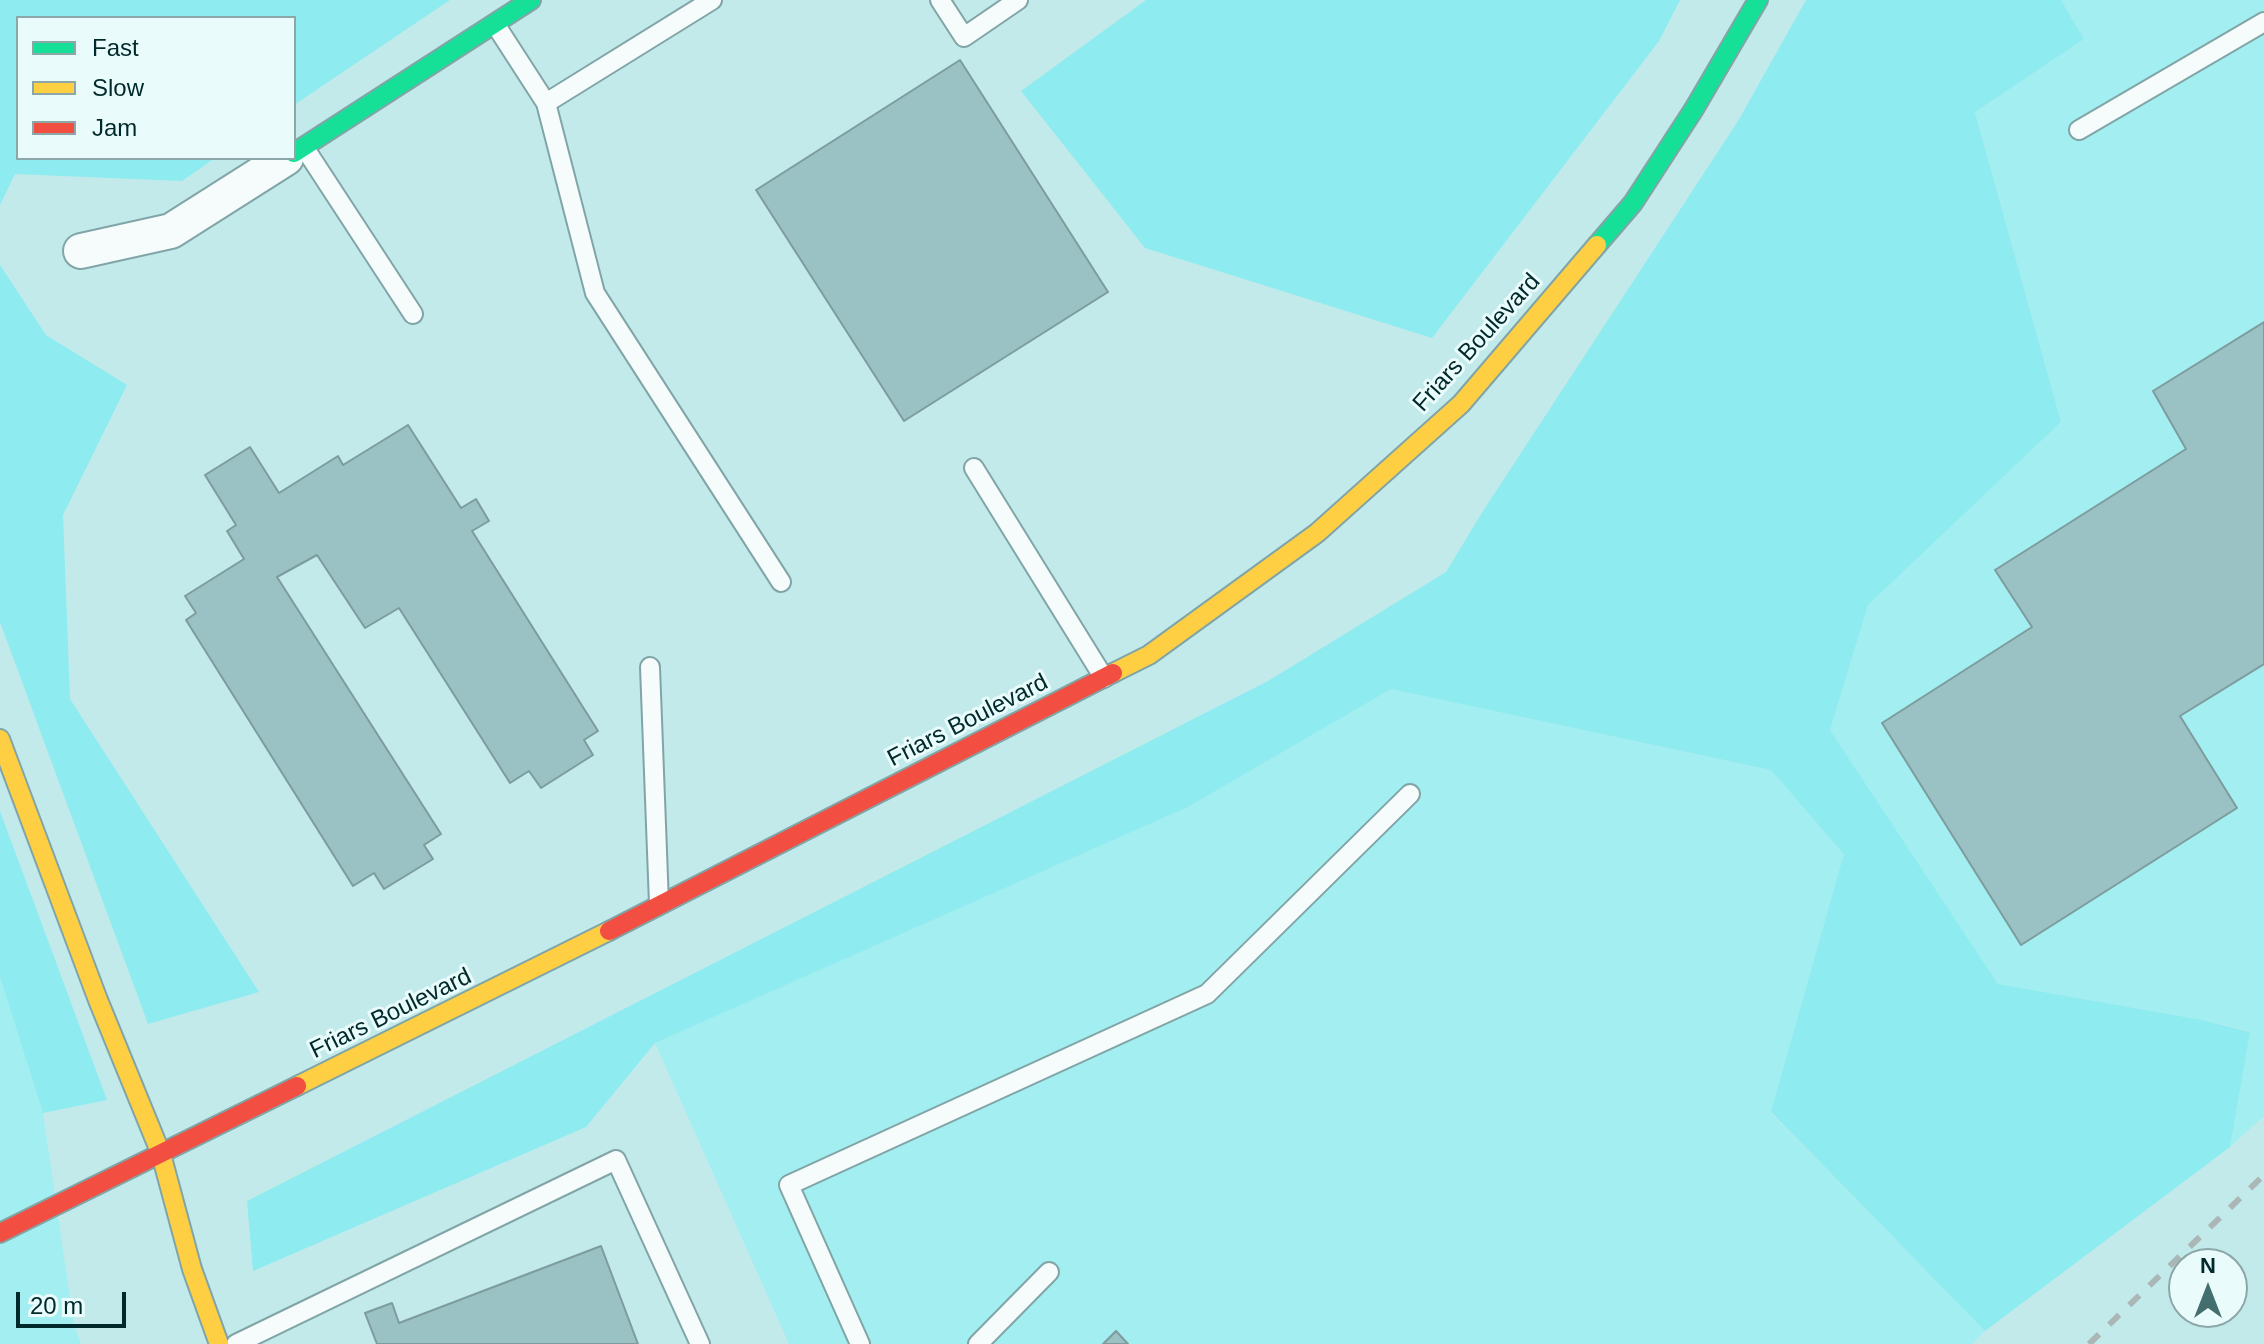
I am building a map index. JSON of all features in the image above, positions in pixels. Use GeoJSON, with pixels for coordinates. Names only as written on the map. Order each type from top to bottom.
{"type":"FeatureCollection","features":[{"type":"Feature","properties":{"kind":"main road"},"geometry":{"type":"LineString","coordinates":[[296,152],[531,0]]}},
{"type":"Feature","properties":{"kind":"main road","name":"Friars Boulevard"},"geometry":{"type":"LineString","coordinates":[[6,1225],[161,1154],[660,906],[1149,655],[1317,533],[1461,404],[1633,203],[1694,109],[1758,0]]}},
{"type":"Feature","properties":{"kind":"main road"},"geometry":{"type":"LineString","coordinates":[[0,739],[98,1000],[161,1154],[192,1269],[219,1344]]}},
{"type":"Feature","properties":{"kind":"street"},"geometry":{"type":"LineString","coordinates":[[81,251],[171,231],[284,160]]}},
{"type":"Feature","properties":{"kind":"lane"},"geometry":{"type":"LineString","coordinates":[[546,103],[712,0]]}},
{"type":"Feature","properties":{"kind":"lane"},"geometry":{"type":"LineString","coordinates":[[940,0],[964,37],[1018,0]]}},
{"type":"Feature","properties":{"kind":"lane"},"geometry":{"type":"LineString","coordinates":[[2079,130],[2264,22]]}},
{"type":"Feature","properties":{"kind":"lane"},"geometry":{"type":"LineString","coordinates":[[495,24],[546,103],[595,293],[781,582]]}},
{"type":"Feature","properties":{"kind":"lane"},"geometry":{"type":"LineString","coordinates":[[296,154],[413,314]]}},
{"type":"Feature","properties":{"kind":"lane"},"geometry":{"type":"LineString","coordinates":[[974,468],[1104,678]]}},
{"type":"Feature","properties":{"kind":"lane"},"geometry":{"type":"LineString","coordinates":[[650,667],[660,906]]}},
{"type":"Feature","properties":{"kind":"lane"},"geometry":{"type":"LineString","coordinates":[[860,1344],[789,1185],[1207,994],[1410,794]]}},
{"type":"Feature","properties":{"kind":"lane"},"geometry":{"type":"LineString","coordinates":[[236,1344],[616,1160],[700,1344]]}},
{"type":"Feature","properties":{"kind":"lane"},"geometry":{"type":"LineString","coordinates":[[978,1344],[1049,1272]]}},
{"type":"Feature","properties":{"kind":"shaded area"},"geometry":{"type":"Polygon","coordinates":[[[0,0],[450,0],[296,104],[296,16],[16,16],[16,160],[212,160],[182,181],[15,174],[0,205],[0,0]]]}},
{"type":"Feature","properties":{"kind":"shaded area"},"geometry":{"type":"Polygon","coordinates":[[[1146,0],[1680,0],[1659,41],[1432,338],[1145,248],[1021,91],[1146,0]]]}},
{"type":"Feature","properties":{"kind":"shaded area"},"geometry":{"type":"Polygon","coordinates":[[[1806,0],[2061,0],[2084,39],[1975,112],[2061,422],[1868,605],[1830,730],[1998,984],[2202,1020],[2250,1032],[2230,1147],[1985,1331],[1771,1112],[1844,854],[1771,770],[1391,689],[1188,807],[655,1043],[586,1127],[253,1271],[247,1201],[1268,681],[1446,572],[1738,121],[1806,0]]]}},
{"type":"Feature","properties":{"kind":"shaded area"},"geometry":{"type":"Polygon","coordinates":[[[2061,0],[2264,0],[2264,1116],[2230,1147],[2250,1031],[1998,984],[1830,730],[1868,605],[2061,422],[1975,111],[2084,39],[2061,0]]]}},
{"type":"Feature","properties":{"kind":"shaded area"},"geometry":{"type":"Polygon","coordinates":[[[0,265],[46,335],[127,385],[63,515],[70,699],[259,992],[148,1024],[0,622],[0,265]]]}},
{"type":"Feature","properties":{"kind":"shaded area"},"geometry":{"type":"Polygon","coordinates":[[[1391,689],[1771,770],[1845,854],[1771,1113],[1985,1331],[1972,1344],[789,1344],[655,1043],[1188,807],[1391,689]]]}},
{"type":"Feature","properties":{"kind":"shaded area"},"geometry":{"type":"Polygon","coordinates":[[[0,811],[107,1100],[43,1113],[0,977],[0,811]]]}},
{"type":"Feature","properties":{"kind":"shaded area"},"geometry":{"type":"Polygon","coordinates":[[[0,977],[43,1113],[74,1325],[81,1344],[0,1344],[0,977]]]}},
{"type":"Feature","properties":{"kind":"building"},"geometry":{"type":"Polygon","coordinates":[[[960,60],[1108,292],[904,421],[756,190],[960,60]]]}},
{"type":"Feature","properties":{"kind":"building"},"geometry":{"type":"Polygon","coordinates":[[[2264,322],[2264,664],[2180,716],[2237,808],[2021,945],[1882,723],[2032,627],[1995,570],[2186,449],[2153,391],[2264,322]]]}},
{"type":"Feature","properties":{"kind":"building"},"geometry":{"type":"Polygon","coordinates":[[[408,425],[461,508],[476,499],[489,521],[472,531],[598,731],[584,740],[593,755],[541,788],[529,771],[510,783],[399,608],[365,628],[317,555],[277,577],[441,834],[424,845],[433,859],[384,889],[374,873],[353,886],[186,620],[196,613],[185,596],[244,559],[227,531],[236,525],[205,475],[250,447],[279,493],[338,456],[343,465],[408,425]]]}},
{"type":"Feature","properties":{"kind":"building"},"geometry":{"type":"Polygon","coordinates":[[[601,1246],[638,1344],[377,1344],[365,1313],[392,1303],[399,1323],[601,1246]]]}},
{"type":"Feature","properties":{"kind":"building"},"geometry":{"type":"Polygon","coordinates":[[[1116,1331],[1128,1344],[1103,1344],[1116,1331]]]}},
{"type":"Feature","properties":{"kind":"railway"},"geometry":{"type":"LineString","coordinates":[[2089,1344],[2264,1175]]}},
{"type":"Feature","properties":{"kind":"traffic: fast"},"geometry":{"type":"LineString","coordinates":[[296,152],[531,0]]}},
{"type":"Feature","properties":{"kind":"traffic: fast"},"geometry":{"type":"LineString","coordinates":[[1597,245],[1633,203],[1694,109],[1758,0]]}},
{"type":"Feature","properties":{"kind":"traffic: slow"},"geometry":{"type":"LineString","coordinates":[[1113,673],[1149,655],[1317,533],[1461,404],[1597,245]]}},
{"type":"Feature","properties":{"kind":"traffic: slow"},"geometry":{"type":"LineString","coordinates":[[0,739],[98,1000],[161,1154]]}},
{"type":"Feature","properties":{"kind":"traffic: slow"},"geometry":{"type":"LineString","coordinates":[[297,1086],[609,931]]}},
{"type":"Feature","properties":{"kind":"traffic: slow"},"geometry":{"type":"LineString","coordinates":[[161,1154],[192,1269],[219,1344]]}},
{"type":"Feature","properties":{"kind":"traffic: jam"},"geometry":{"type":"LineString","coordinates":[[609,931],[1113,673]]}},
{"type":"Feature","properties":{"kind":"traffic: jam"},"geometry":{"type":"LineString","coordinates":[[0,1233],[297,1086]]}}]}
